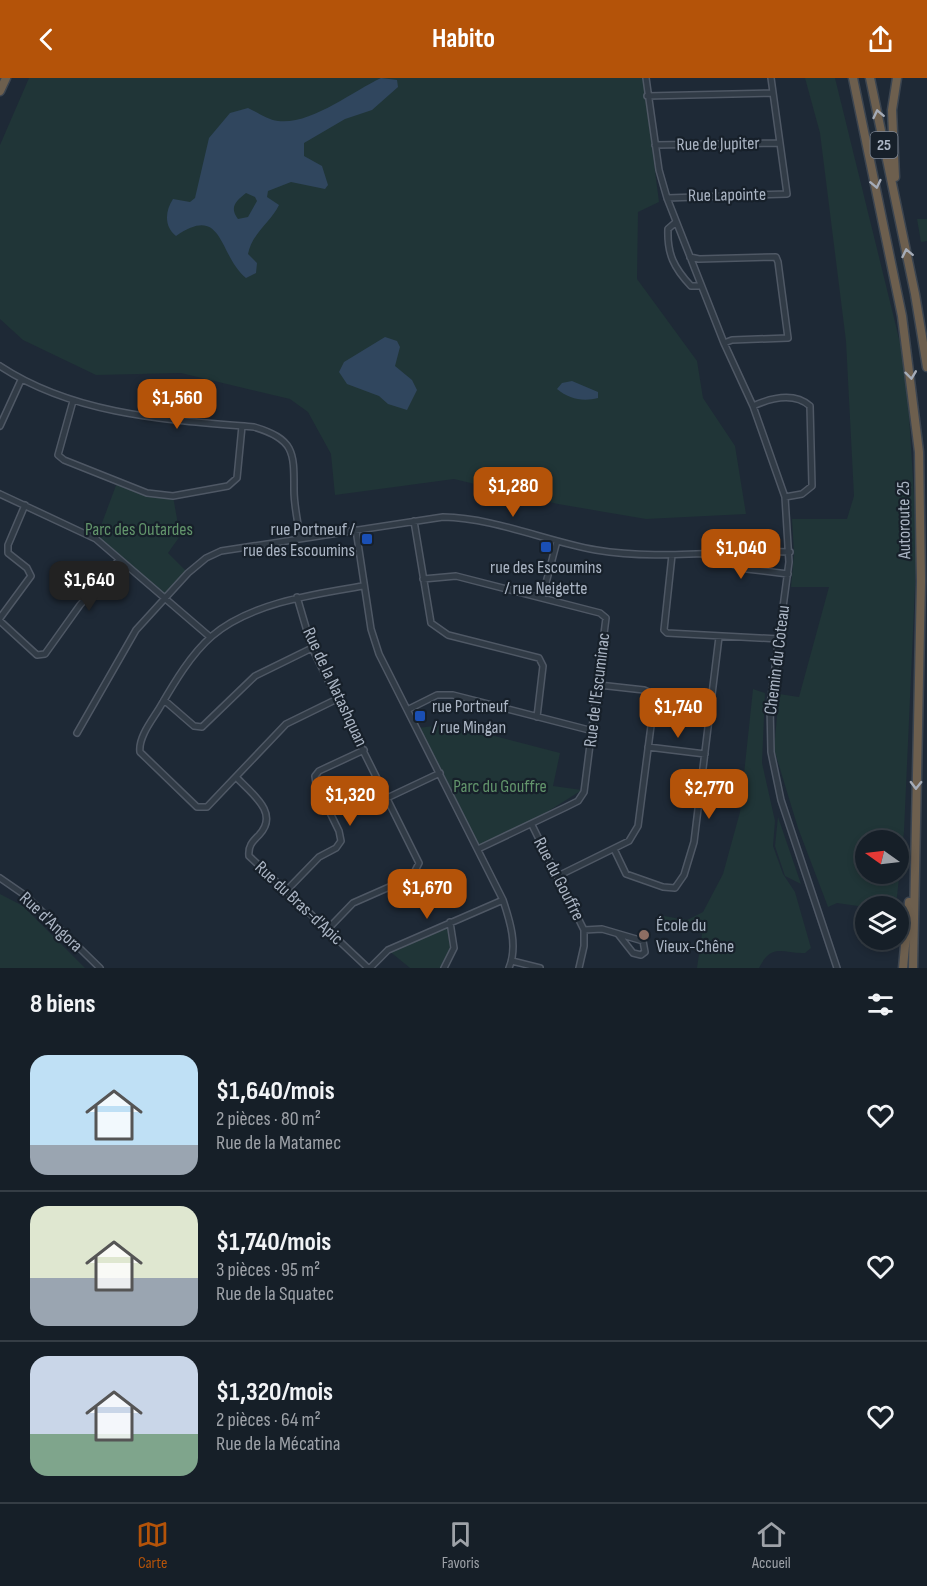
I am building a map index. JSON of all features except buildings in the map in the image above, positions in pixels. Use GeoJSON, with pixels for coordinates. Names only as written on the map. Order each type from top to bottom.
{"type":"FeatureCollection","features":[{"type":"Feature","properties":{"kind":"highway"},"geometry":{"type":"LineString","coordinates":[[0,91],[6,78]]}},
{"type":"Feature","properties":{"kind":"highway","name":"Autoroute 25"},"geometry":{"type":"LineString","coordinates":[[853,78],[902,315],[917,431],[921,560],[912,968]]}},
{"type":"Feature","properties":{"kind":"highway","name":"25"},"geometry":{"type":"LineString","coordinates":[[870,78],[927,367]]}},
{"type":"Feature","properties":{"kind":"highway"},"geometry":{"type":"LineString","coordinates":[[897,78],[893,94],[892,118],[898,213]]}},
{"type":"Feature","properties":{"kind":"highway"},"geometry":{"type":"LineString","coordinates":[[903,968],[915,839]]}},
{"type":"Feature","properties":{"kind":"street","name":"Chemin du Coteau"},"geometry":{"type":"LineString","coordinates":[[646,78],[655,145],[667,198],[724,343],[753,406],[785,497],[790,552],[770,711],[772,762],[787,818],[837,968]]}},
{"type":"Feature","properties":{"kind":"street"},"geometry":{"type":"LineString","coordinates":[[771,78],[780,143]]}},
{"type":"Feature","properties":{"kind":"street"},"geometry":{"type":"LineString","coordinates":[[647,96],[773,93]]}},
{"type":"Feature","properties":{"kind":"street","name":"Rue de Jupiter"},"geometry":{"type":"LineString","coordinates":[[655,145],[780,143]]}},
{"type":"Feature","properties":{"kind":"street","name":"Rue Lapointe"},"geometry":{"type":"LineString","coordinates":[[667,198],[787,194],[780,143]]}},
{"type":"Feature","properties":{"kind":"street"},"geometry":{"type":"LineString","coordinates":[[676,222],[668,229],[668,245],[674,269],[691,286],[701,286]]}},
{"type":"Feature","properties":{"kind":"street"},"geometry":{"type":"LineString","coordinates":[[690,257],[699,259],[776,257],[778,262],[788,338],[732,340],[724,343]]}},
{"type":"Feature","properties":{"kind":"street"},"geometry":{"type":"LineString","coordinates":[[0,366],[21,380],[73,401],[112,411],[268,431],[292,452],[300,537]]}},
{"type":"Feature","properties":{"kind":"street"},"geometry":{"type":"LineString","coordinates":[[0,426],[21,380]]}},
{"type":"Feature","properties":{"kind":"street"},"geometry":{"type":"LineString","coordinates":[[753,406],[787,397],[801,399],[810,406],[812,486],[802,494],[785,497]]}},
{"type":"Feature","properties":{"kind":"street"},"geometry":{"type":"LineString","coordinates":[[73,401],[58,455],[64,460],[147,493],[173,496],[228,486],[237,478],[242,426]]}},
{"type":"Feature","properties":{"kind":"street"},"geometry":{"type":"LineString","coordinates":[[0,494],[83,531],[210,637]]}},
{"type":"Feature","properties":{"kind":"street"},"geometry":{"type":"LineString","coordinates":[[25,505],[8,545],[8,553],[27,568],[31,576],[0,619],[38,655],[45,654],[80,605],[119,560]]}},
{"type":"Feature","properties":{"kind":"street"},"geometry":{"type":"LineString","coordinates":[[77,733],[136,630],[188,573],[213,555],[238,547],[443,516],[470,519],[597,550],[672,555],[790,552]]}},
{"type":"Feature","properties":{"kind":"street"},"geometry":{"type":"LineString","coordinates":[[414,521],[431,623],[448,635],[542,661],[537,717]]}},
{"type":"Feature","properties":{"kind":"street"},"geometry":{"type":"LineString","coordinates":[[356,530],[363,586],[371,629],[379,654],[409,709],[503,900],[510,923],[512,961],[509,968]]}},
{"type":"Feature","properties":{"kind":"street"},"geometry":{"type":"LineString","coordinates":[[542,598],[557,541]]}},
{"type":"Feature","properties":{"kind":"street"},"geometry":{"type":"LineString","coordinates":[[672,555],[664,630],[675,635],[779,639]]}},
{"type":"Feature","properties":{"kind":"street"},"geometry":{"type":"LineString","coordinates":[[699,555],[725,560],[747,569],[788,573]]}},
{"type":"Feature","properties":{"kind":"street","name":"Rue de l'Escuminac"},"geometry":{"type":"LineString","coordinates":[[423,579],[456,576],[600,614],[606,618],[584,792],[578,801],[478,849]]}},
{"type":"Feature","properties":{"kind":"street"},"geometry":{"type":"LineString","coordinates":[[337,699],[286,724],[207,807],[197,807],[140,752],[140,741],[164,700],[210,637],[252,614],[297,597],[363,586]]}},
{"type":"Feature","properties":{"kind":"street","name":"Rue de la Natashquan"},"geometry":{"type":"LineString","coordinates":[[297,597],[312,648],[419,863],[418,870],[412,877],[353,903],[327,930]]}},
{"type":"Feature","properties":{"kind":"street"},"geometry":{"type":"LineString","coordinates":[[614,849],[623,870],[631,876],[669,888],[679,884],[690,860],[694,842],[719,637]]}},
{"type":"Feature","properties":{"kind":"street"},"geometry":{"type":"LineString","coordinates":[[164,700],[194,726],[202,727],[255,676],[312,648]]}},
{"type":"Feature","properties":{"kind":"street"},"geometry":{"type":"LineString","coordinates":[[558,876],[628,841],[638,826],[655,694],[644,690],[599,685]]}},
{"type":"Feature","properties":{"kind":"street"},"geometry":{"type":"LineString","coordinates":[[409,709],[437,695],[453,695],[593,731]]}},
{"type":"Feature","properties":{"kind":"street"},"geometry":{"type":"LineString","coordinates":[[648,747],[705,754]]}},
{"type":"Feature","properties":{"kind":"street"},"geometry":{"type":"LineString","coordinates":[[286,891],[319,857],[336,848],[341,841],[339,831],[316,784],[315,776],[320,771],[364,750]]}},
{"type":"Feature","properties":{"kind":"street"},"geometry":{"type":"LineString","coordinates":[[387,798],[440,773]]}},
{"type":"Feature","properties":{"kind":"street","name":"Rue du Bras-d'Apic"},"geometry":{"type":"LineString","coordinates":[[236,777],[259,802],[268,820],[267,826],[250,844],[249,856],[369,968]]}},
{"type":"Feature","properties":{"kind":"street","name":"Rue du Gouffre"},"geometry":{"type":"LineString","coordinates":[[531,825],[584,930],[585,946],[579,968]]}},
{"type":"Feature","properties":{"kind":"street","name":"Rue d'Angora"},"geometry":{"type":"LineString","coordinates":[[0,878],[26,896],[100,968]]}},
{"type":"Feature","properties":{"kind":"street"},"geometry":{"type":"LineString","coordinates":[[369,968],[388,950],[503,900]]}},
{"type":"Feature","properties":{"kind":"street"},"geometry":{"type":"LineString","coordinates":[[444,968],[454,948],[450,922]]}},
{"type":"Feature","properties":{"kind":"street"},"geometry":{"type":"LineString","coordinates":[[584,930],[602,929],[643,940],[645,952],[641,955],[633,953],[618,934]]}},
{"type":"Feature","properties":{"kind":"street"},"geometry":{"type":"LineString","coordinates":[[512,961],[540,968]]}},
{"type":"Feature","properties":{"kind":"green space"},"geometry":{"type":"Polygon","coordinates":[[[29,78],[643,78],[659,202],[638,212],[637,279],[697,361],[703,398],[735,446],[746,514],[646,519],[558,504],[454,479],[335,495],[331,454],[308,412],[290,399],[181,373],[96,375],[23,340],[0,319],[0,145],[29,78]]]}},
{"type":"Feature","properties":{"kind":"green space"},"geometry":{"type":"Polygon","coordinates":[[[805,78],[835,78],[906,367],[917,543],[904,830],[855,830],[855,884],[898,884],[897,896],[855,896],[855,906],[837,903],[828,907],[798,828],[774,749],[779,694],[799,697],[829,587],[791,587],[794,553],[792,519],[847,519],[854,496],[846,341],[820,133],[805,78]]]}},
{"type":"Feature","properties":{"kind":"green space"},"geometry":{"type":"Polygon","coordinates":[[[917,219],[927,219],[927,241],[921,242],[917,219]]]}},
{"type":"Feature","properties":{"kind":"green space","name":"Parc des Outardes"},"geometry":{"type":"Polygon","coordinates":[[[118,480],[147,493],[173,496],[180,536],[168,553],[188,573],[167,598],[96,539],[118,480]]]}},
{"type":"Feature","properties":{"kind":"green space"},"geometry":{"type":"Polygon","coordinates":[[[753,689],[765,693],[762,763],[775,821],[773,846],[783,874],[795,892],[811,948],[805,953],[773,952],[759,968],[697,968],[702,934],[662,920],[664,916],[687,920],[703,912],[723,874],[740,812],[753,689]]]}},
{"type":"Feature","properties":{"kind":"green space","name":"Parc du Gouffre"},"geometry":{"type":"Polygon","coordinates":[[[449,724],[560,753],[553,786],[582,790],[531,822],[479,847],[418,728],[449,724]]]}},
{"type":"Feature","properties":{"kind":"green space"},"geometry":{"type":"Polygon","coordinates":[[[778,817],[801,884],[785,876],[775,846],[778,817]]]}},
{"type":"Feature","properties":{"kind":"green space"},"geometry":{"type":"Polygon","coordinates":[[[0,894],[23,906],[85,968],[0,968],[0,894]]]}},
{"type":"Feature","properties":{"kind":"green space"},"geometry":{"type":"Polygon","coordinates":[[[450,922],[454,948],[444,968],[410,968],[388,950],[450,922]]]}},
{"type":"Feature","properties":{"kind":"water"},"geometry":{"type":"Polygon","coordinates":[[[381,78],[397,80],[398,87],[372,110],[345,119],[304,143],[304,156],[322,166],[328,185],[325,189],[291,182],[268,191],[267,197],[279,205],[250,247],[248,254],[257,263],[256,273],[246,278],[212,229],[203,225],[192,227],[176,236],[169,228],[167,214],[170,204],[173,199],[190,202],[195,198],[209,138],[230,113],[248,108],[266,118],[278,121],[304,118],[318,113],[381,78]],[[246,193],[237,202],[234,211],[238,219],[248,217],[257,201],[255,197],[246,193]]]}},
{"type":"Feature","properties":{"kind":"water"},"geometry":{"type":"Polygon","coordinates":[[[385,337],[397,341],[400,347],[395,366],[412,380],[417,390],[407,410],[388,404],[379,396],[347,384],[339,372],[344,362],[385,337]]]}},
{"type":"Feature","properties":{"kind":"water"},"geometry":{"type":"Polygon","coordinates":[[[572,381],[598,392],[598,398],[576,399],[557,389],[562,383],[572,381]]]}},
{"type":"Feature","properties":{"kind":"place","name":"rue Portneuf / rue des Escoumins"},"geometry":{"type":"Point","coordinates":[367,539]}},
{"type":"Feature","properties":{"kind":"place","name":"rue des Escoumins / rue Neigette"},"geometry":{"type":"Point","coordinates":[546,547]}},
{"type":"Feature","properties":{"kind":"place","name":"rue Portneuf / rue Mingan"},"geometry":{"type":"Point","coordinates":[420,716]}},
{"type":"Feature","properties":{"kind":"place","name":"École du Vieux-Chêne"},"geometry":{"type":"Point","coordinates":[644,935]}}]}
